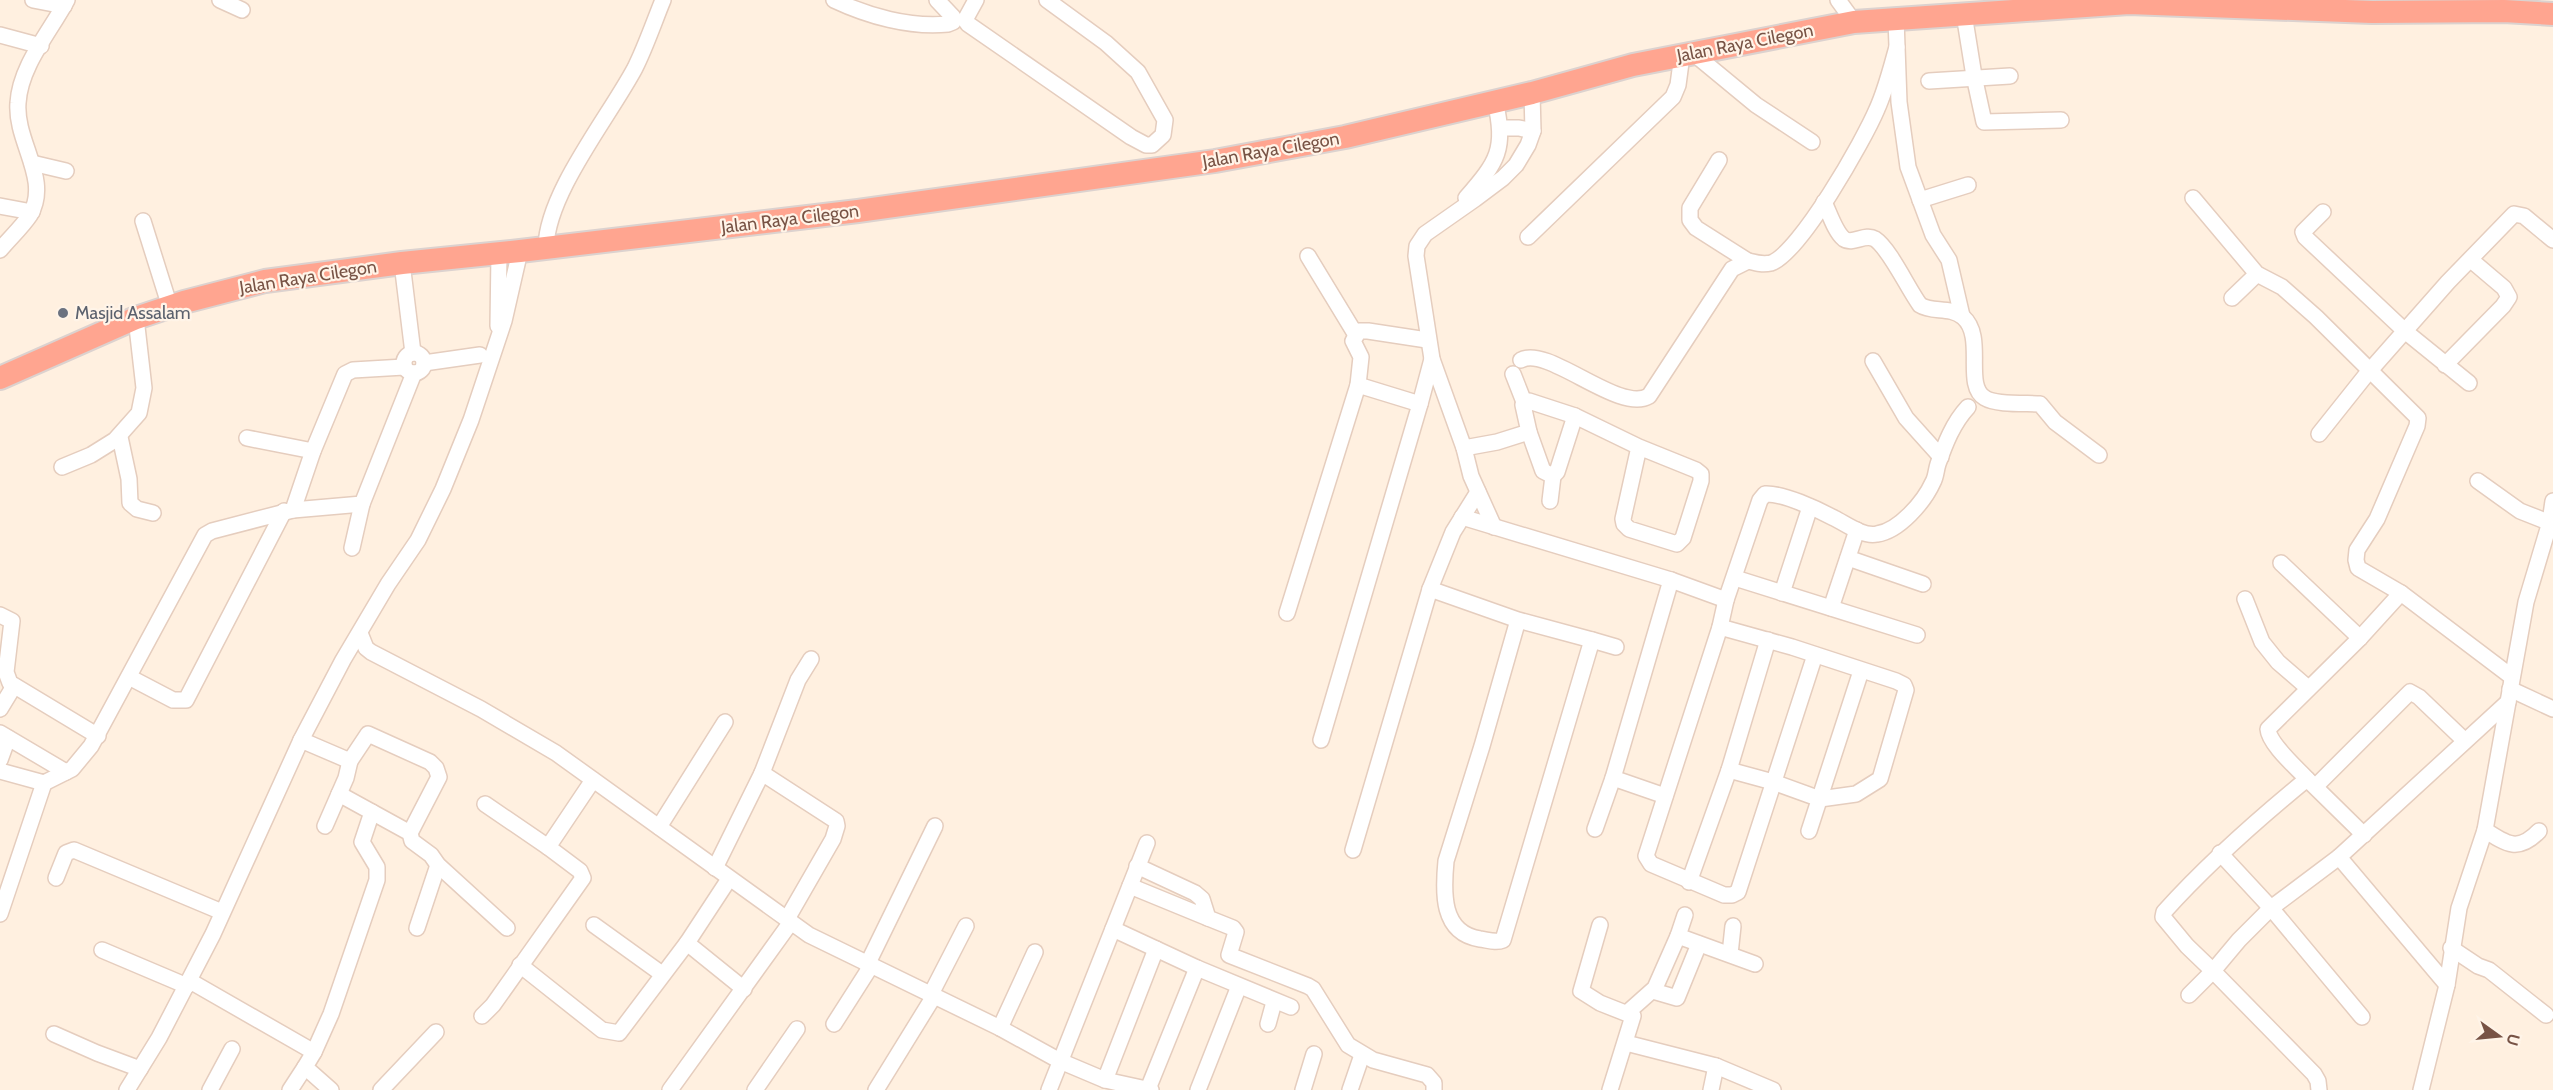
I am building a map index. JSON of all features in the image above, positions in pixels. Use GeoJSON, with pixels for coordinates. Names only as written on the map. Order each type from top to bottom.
{"type":"FeatureCollection","features":[{"type":"Feature","properties":{"kind":"highway","name":"Jalan Raya Cilegon"},"geometry":{"type":"LineString","coordinates":[[2,372],[135,318],[265,281],[402,263],[858,211],[1215,160],[1345,137],[1532,93],[1633,65],[1854,22],[2129,2],[2372,12],[2504,11],[2553,14]]}},
{"type":"Feature","properties":{"kind":"street"},"geometry":{"type":"LineString","coordinates":[[0,250],[7,233],[32,212],[37,185],[32,163],[19,130],[18,103],[25,74],[65,3],[33,0]]}},
{"type":"Feature","properties":{"kind":"street"},"geometry":{"type":"LineString","coordinates":[[219,0],[243,10]]}},
{"type":"Feature","properties":{"kind":"street"},"geometry":{"type":"LineString","coordinates":[[546,247],[548,225],[561,192],[636,66],[663,0]]}},
{"type":"Feature","properties":{"kind":"street"},"geometry":{"type":"LineString","coordinates":[[834,0],[878,16],[914,24],[948,24],[976,0]]}},
{"type":"Feature","properties":{"kind":"street"},"geometry":{"type":"LineString","coordinates":[[937,0],[1131,137],[1146,145],[1158,141],[1164,135],[1165,120],[1138,72],[1106,43],[1047,0]]}},
{"type":"Feature","properties":{"kind":"street"},"geometry":{"type":"LineString","coordinates":[[1838,0],[1854,22]]}},
{"type":"Feature","properties":{"kind":"street"},"geometry":{"type":"LineString","coordinates":[[1964,14],[1984,122],[2061,120]]}},
{"type":"Feature","properties":{"kind":"street"},"geometry":{"type":"LineString","coordinates":[[1896,20],[1899,102],[1908,167],[1933,235],[1949,260],[1962,316]]}},
{"type":"Feature","properties":{"kind":"street"},"geometry":{"type":"LineString","coordinates":[[0,35],[41,46]]}},
{"type":"Feature","properties":{"kind":"street"},"geometry":{"type":"LineString","coordinates":[[1719,160],[1693,202],[1690,220],[1696,228],[1748,261],[1761,264],[1772,262],[1784,255],[1824,202],[1862,142],[1876,112],[1897,47]]}},
{"type":"Feature","properties":{"kind":"street"},"geometry":{"type":"LineString","coordinates":[[1528,237],[1673,97],[1688,54],[1756,105],[1812,142]]}},
{"type":"Feature","properties":{"kind":"street"},"geometry":{"type":"LineString","coordinates":[[1929,81],[2010,75]]}},
{"type":"Feature","properties":{"kind":"street"},"geometry":{"type":"LineString","coordinates":[[1494,527],[1478,492],[1432,359],[1416,268],[1417,246],[1425,234],[1503,178],[1516,165],[1533,131],[1532,93]]}},
{"type":"Feature","properties":{"kind":"street"},"geometry":{"type":"LineString","coordinates":[[1454,212],[1494,162],[1501,144],[1495,100]]}},
{"type":"Feature","properties":{"kind":"street"},"geometry":{"type":"LineString","coordinates":[[1500,128],[1533,131]]}},
{"type":"Feature","properties":{"kind":"street"},"geometry":{"type":"LineString","coordinates":[[1158,141],[1166,167]]}},
{"type":"Feature","properties":{"kind":"street"},"geometry":{"type":"LineString","coordinates":[[32,163],[66,171]]}},
{"type":"Feature","properties":{"kind":"street"},"geometry":{"type":"LineString","coordinates":[[1920,200],[1968,185]]}},
{"type":"Feature","properties":{"kind":"street"},"geometry":{"type":"LineString","coordinates":[[2193,198],[2257,274],[2282,287],[2371,369],[2418,418],[2417,426],[2377,519],[2357,550],[2358,568],[2401,593],[2510,689],[2553,709]]}},
{"type":"Feature","properties":{"kind":"street"},"geometry":{"type":"LineString","coordinates":[[1824,202],[1842,238],[1849,241],[1866,237],[1874,238],[1884,248],[1920,305],[1926,309],[1952,311],[1962,316],[1970,325],[1976,358],[1974,381],[1981,395],[1991,400],[2040,404],[2055,422],[2099,455]]}},
{"type":"Feature","properties":{"kind":"street"},"geometry":{"type":"LineString","coordinates":[[0,206],[32,212]]}},
{"type":"Feature","properties":{"kind":"street"},"geometry":{"type":"LineString","coordinates":[[2323,212],[2306,228],[2303,232],[2304,237],[2406,332],[2469,383]]}},
{"type":"Feature","properties":{"kind":"street"},"geometry":{"type":"LineString","coordinates":[[2319,434],[2371,369],[2448,282],[2514,214],[2524,216],[2553,240]]}},
{"type":"Feature","properties":{"kind":"street"},"geometry":{"type":"LineString","coordinates":[[143,221],[170,307]]}},
{"type":"Feature","properties":{"kind":"street"},"geometry":{"type":"LineString","coordinates":[[127,1090],[188,983],[302,740],[343,660],[388,584],[418,540],[443,489],[471,420],[508,307],[509,252]]}},
{"type":"Feature","properties":{"kind":"street"},"geometry":{"type":"LineString","coordinates":[[1308,256],[1356,335]]}},
{"type":"Feature","properties":{"kind":"street"},"geometry":{"type":"LineString","coordinates":[[2445,365],[2509,297],[2504,288],[2471,260]]}},
{"type":"Feature","properties":{"kind":"street"},"geometry":{"type":"LineString","coordinates":[[1521,360],[1527,356],[1539,358],[1590,383],[1634,400],[1646,398],[1654,390],[1732,269],[1748,261]]}},
{"type":"Feature","properties":{"kind":"street"},"geometry":{"type":"LineString","coordinates":[[352,548],[362,504],[413,364],[402,263]]}},
{"type":"Feature","properties":{"kind":"street"},"geometry":{"type":"LineString","coordinates":[[2232,297],[2257,274]]}},
{"type":"Feature","properties":{"kind":"street"},"geometry":{"type":"LineString","coordinates":[[62,467],[91,455],[120,436],[139,413],[142,402],[141,361],[135,318]]}},
{"type":"Feature","properties":{"kind":"street"},"geometry":{"type":"LineString","coordinates":[[1287,614],[1358,385],[1361,357],[1353,341],[1356,335],[1359,331],[1368,331],[1427,340]]}},
{"type":"Feature","properties":{"kind":"street"},"geometry":{"type":"LineString","coordinates":[[129,677],[173,700],[186,700],[288,510],[348,371],[480,355]]}},
{"type":"Feature","properties":{"kind":"street"},"geometry":{"type":"LineString","coordinates":[[1321,740],[1432,359]]}},
{"type":"Feature","properties":{"kind":"street"},"geometry":{"type":"LineString","coordinates":[[1873,361],[1906,418],[1941,458]]}},
{"type":"Feature","properties":{"kind":"street"},"geometry":{"type":"LineString","coordinates":[[1513,374],[1524,402],[1529,432],[1543,471],[1553,476]]}},
{"type":"Feature","properties":{"kind":"street"},"geometry":{"type":"LineString","coordinates":[[1358,385],[1420,404]]}},
{"type":"Feature","properties":{"kind":"street"},"geometry":{"type":"LineString","coordinates":[[1524,402],[1532,401],[1575,417],[1701,474],[1701,481],[1683,538],[1677,544],[1629,529],[1624,524],[1623,519],[1639,447]]}},
{"type":"Feature","properties":{"kind":"street"},"geometry":{"type":"LineString","coordinates":[[1815,655],[1738,892],[1724,895],[1651,864],[1646,859],[1720,627],[1726,600],[1760,500],[1765,494],[1773,494],[1810,507],[1857,530],[1875,535],[1887,531],[1906,517],[1931,486],[1958,419],[1968,407]]}},
{"type":"Feature","properties":{"kind":"street"},"geometry":{"type":"LineString","coordinates":[[1550,501],[1553,476],[1557,472],[1575,417]]}},
{"type":"Feature","properties":{"kind":"street"},"geometry":{"type":"LineString","coordinates":[[1464,448],[1497,442],[1529,432]]}},
{"type":"Feature","properties":{"kind":"street"},"geometry":{"type":"LineString","coordinates":[[120,436],[129,479],[130,503],[137,509],[153,513]]}},
{"type":"Feature","properties":{"kind":"street"},"geometry":{"type":"LineString","coordinates":[[247,438],[313,451]]}},
{"type":"Feature","properties":{"kind":"street"},"geometry":{"type":"LineString","coordinates":[[2478,481],[2520,512],[2551,523]]}},
{"type":"Feature","properties":{"kind":"street"},"geometry":{"type":"LineString","coordinates":[[1353,850],[1430,589],[1453,531],[1478,492]]}},
{"type":"Feature","properties":{"kind":"street"},"geometry":{"type":"LineString","coordinates":[[2426,1086],[2447,985],[2458,909],[2485,830],[2526,602],[2551,523],[2553,501]]}},
{"type":"Feature","properties":{"kind":"street"},"geometry":{"type":"LineString","coordinates":[[0,771],[44,783],[66,772],[80,761],[98,736],[205,535],[288,510],[362,504]]}},
{"type":"Feature","properties":{"kind":"street"},"geometry":{"type":"LineString","coordinates":[[1782,593],[1810,507]]}},
{"type":"Feature","properties":{"kind":"street"},"geometry":{"type":"LineString","coordinates":[[1462,517],[1671,580],[1726,600]]}},
{"type":"Feature","properties":{"kind":"street"},"geometry":{"type":"LineString","coordinates":[[1831,608],[1857,530]]}},
{"type":"Feature","properties":{"kind":"street"},"geometry":{"type":"LineString","coordinates":[[1848,558],[1923,584]]}},
{"type":"Feature","properties":{"kind":"street"},"geometry":{"type":"LineString","coordinates":[[2281,563],[2360,638]]}},
{"type":"Feature","properties":{"kind":"street"},"geometry":{"type":"LineString","coordinates":[[1735,578],[1917,634]]}},
{"type":"Feature","properties":{"kind":"street"},"geometry":{"type":"LineString","coordinates":[[1595,829],[1671,580]]}},
{"type":"Feature","properties":{"kind":"street"},"geometry":{"type":"LineString","coordinates":[[1430,589],[1518,620],[1616,647]]}},
{"type":"Feature","properties":{"kind":"street"},"geometry":{"type":"LineString","coordinates":[[2364,835],[2273,743],[2268,735],[2268,729],[2360,638],[2401,593]]}},
{"type":"Feature","properties":{"kind":"street"},"geometry":{"type":"LineString","coordinates":[[2246,599],[2262,642],[2278,662],[2308,688]]}},
{"type":"Feature","properties":{"kind":"street"},"geometry":{"type":"LineString","coordinates":[[0,615],[12,621],[6,672],[14,686],[98,736]]}},
{"type":"Feature","properties":{"kind":"street"},"geometry":{"type":"LineString","coordinates":[[1518,620],[1446,861],[1445,897],[1450,917],[1456,930],[1469,938],[1498,942],[1503,940],[1592,640]]}},
{"type":"Feature","properties":{"kind":"street"},"geometry":{"type":"LineString","coordinates":[[1720,627],[1768,640],[1905,685],[1906,690],[1883,772],[1877,782],[1856,794],[1820,799],[1773,782],[1729,770]]}},
{"type":"Feature","properties":{"kind":"street"},"geometry":{"type":"LineString","coordinates":[[360,633],[366,648],[371,652],[481,709],[556,753],[729,879],[809,934],[869,966],[1000,1028],[1057,1059],[1105,1080],[1149,1090],[1197,968]]}},
{"type":"Feature","properties":{"kind":"street"},"geometry":{"type":"LineString","coordinates":[[1689,882],[1729,770],[1768,640]]}},
{"type":"Feature","properties":{"kind":"street"},"geometry":{"type":"LineString","coordinates":[[715,868],[762,773],[798,680],[811,659]]}},
{"type":"Feature","properties":{"kind":"street"},"geometry":{"type":"LineString","coordinates":[[1809,831],[1862,671]]}},
{"type":"Feature","properties":{"kind":"street"},"geometry":{"type":"LineString","coordinates":[[0,709],[14,686]]}},
{"type":"Feature","properties":{"kind":"street"},"geometry":{"type":"LineString","coordinates":[[2189,996],[2271,908],[2339,857],[2364,835],[2464,740],[2510,689]]}},
{"type":"Feature","properties":{"kind":"street"},"geometry":{"type":"LineString","coordinates":[[2319,1090],[2314,1074],[2187,946],[2163,917],[2164,912],[2220,853],[2312,783],[2410,693],[2419,697],[2464,740]]}},
{"type":"Feature","properties":{"kind":"street"},"geometry":{"type":"LineString","coordinates":[[659,827],[725,722]]}},
{"type":"Feature","properties":{"kind":"street"},"geometry":{"type":"LineString","coordinates":[[325,826],[350,761],[368,734],[434,764],[439,777],[410,833],[412,841],[431,855],[438,865],[507,928]]}},
{"type":"Feature","properties":{"kind":"street"},"geometry":{"type":"LineString","coordinates":[[0,760],[4,736],[66,772]]}},
{"type":"Feature","properties":{"kind":"street"},"geometry":{"type":"LineString","coordinates":[[302,740],[350,761]]}},
{"type":"Feature","properties":{"kind":"street"},"geometry":{"type":"LineString","coordinates":[[670,1090],[744,989],[789,920],[833,840],[836,821],[762,773]]}},
{"type":"Feature","properties":{"kind":"street"},"geometry":{"type":"LineString","coordinates":[[1612,778],[1665,796]]}},
{"type":"Feature","properties":{"kind":"street"},"geometry":{"type":"LineString","coordinates":[[548,847],[592,780]]}},
{"type":"Feature","properties":{"kind":"street"},"geometry":{"type":"LineString","coordinates":[[0,914],[44,783]]}},
{"type":"Feature","properties":{"kind":"street"},"geometry":{"type":"LineString","coordinates":[[339,794],[410,833]]}},
{"type":"Feature","properties":{"kind":"street"},"geometry":{"type":"LineString","coordinates":[[482,1016],[493,1005],[583,878],[580,871],[485,804]]}},
{"type":"Feature","properties":{"kind":"street"},"geometry":{"type":"LineString","coordinates":[[290,1090],[314,1052],[331,1014],[377,880],[377,867],[362,842],[372,812]]}},
{"type":"Feature","properties":{"kind":"street"},"geometry":{"type":"LineString","coordinates":[[834,1024],[869,966],[935,826]]}},
{"type":"Feature","properties":{"kind":"street"},"geometry":{"type":"LineString","coordinates":[[2485,830],[2500,840],[2520,845],[2529,842],[2539,831]]}},
{"type":"Feature","properties":{"kind":"street"},"geometry":{"type":"LineString","coordinates":[[1042,1090],[1113,929],[1147,843]]}},
{"type":"Feature","properties":{"kind":"street"},"geometry":{"type":"LineString","coordinates":[[56,878],[66,853],[74,850],[222,912]]}},
{"type":"Feature","properties":{"kind":"street"},"geometry":{"type":"LineString","coordinates":[[2220,853],[2271,908],[2362,1017]]}},
{"type":"Feature","properties":{"kind":"street"},"geometry":{"type":"LineString","coordinates":[[2339,857],[2447,985]]}},
{"type":"Feature","properties":{"kind":"street"},"geometry":{"type":"LineString","coordinates":[[417,928],[438,865]]}},
{"type":"Feature","properties":{"kind":"street"},"geometry":{"type":"LineString","coordinates":[[1137,866],[1202,898],[1208,918]]}},
{"type":"Feature","properties":{"kind":"street"},"geometry":{"type":"LineString","coordinates":[[520,965],[602,1030],[614,1034],[624,1029],[662,974],[687,943],[729,879]]}},
{"type":"Feature","properties":{"kind":"street"},"geometry":{"type":"LineString","coordinates":[[1130,886],[1233,928],[1236,932],[1220,976]]}},
{"type":"Feature","properties":{"kind":"street"},"geometry":{"type":"LineString","coordinates":[[1628,1012],[1653,991],[1685,915]]}},
{"type":"Feature","properties":{"kind":"street"},"geometry":{"type":"LineString","coordinates":[[594,925],[662,974]]}},
{"type":"Feature","properties":{"kind":"street"},"geometry":{"type":"LineString","coordinates":[[1600,925],[1581,991],[1600,1003],[1628,1012],[1633,1016],[1610,1090]]}},
{"type":"Feature","properties":{"kind":"street"},"geometry":{"type":"LineString","coordinates":[[876,1090],[933,995],[966,926]]}},
{"type":"Feature","properties":{"kind":"street"},"geometry":{"type":"LineString","coordinates":[[1730,954],[1733,926]]}},
{"type":"Feature","properties":{"kind":"street"},"geometry":{"type":"LineString","coordinates":[[1113,929],[1274,1002],[1291,1007]]}},
{"type":"Feature","properties":{"kind":"street"},"geometry":{"type":"LineString","coordinates":[[1678,936],[1755,964]]}},
{"type":"Feature","properties":{"kind":"street"},"geometry":{"type":"LineString","coordinates":[[687,943],[744,989]]}},
{"type":"Feature","properties":{"kind":"street"},"geometry":{"type":"LineString","coordinates":[[1653,991],[1677,998],[1699,944]]}},
{"type":"Feature","properties":{"kind":"street"},"geometry":{"type":"LineString","coordinates":[[2451,948],[2478,966],[2486,968],[2546,1015]]}},
{"type":"Feature","properties":{"kind":"street"},"geometry":{"type":"LineString","coordinates":[[1105,1080],[1156,949]]}},
{"type":"Feature","properties":{"kind":"street"},"geometry":{"type":"LineString","coordinates":[[102,950],[188,983],[314,1052]]}},
{"type":"Feature","properties":{"kind":"street"},"geometry":{"type":"LineString","coordinates":[[1000,1028],[1035,952]]}},
{"type":"Feature","properties":{"kind":"street"},"geometry":{"type":"LineString","coordinates":[[1229,955],[1312,989],[1348,1045],[1362,1055],[1427,1075],[1434,1083],[1434,1090]]}},
{"type":"Feature","properties":{"kind":"street"},"geometry":{"type":"LineString","coordinates":[[1198,1090],[1239,986]]}},
{"type":"Feature","properties":{"kind":"street"},"geometry":{"type":"LineString","coordinates":[[1268,1024],[1274,1002]]}},
{"type":"Feature","properties":{"kind":"street"},"geometry":{"type":"LineString","coordinates":[[755,1090],[797,1029]]}},
{"type":"Feature","properties":{"kind":"street"},"geometry":{"type":"LineString","coordinates":[[381,1090],[436,1032]]}},
{"type":"Feature","properties":{"kind":"street"},"geometry":{"type":"LineString","coordinates":[[54,1034],[141,1069]]}},
{"type":"Feature","properties":{"kind":"street"},"geometry":{"type":"LineString","coordinates":[[1626,1043],[1716,1066],[1773,1090]]}},
{"type":"Feature","properties":{"kind":"street"},"geometry":{"type":"LineString","coordinates":[[210,1090],[232,1048]]}},
{"type":"Feature","properties":{"kind":"street"},"geometry":{"type":"LineString","coordinates":[[1299,1089],[1314,1054]]}},
{"type":"Feature","properties":{"kind":"street"},"geometry":{"type":"LineString","coordinates":[[1350,1090],[1362,1055]]}},
{"type":"Feature","properties":{"kind":"street"},"geometry":{"type":"LineString","coordinates":[[1049,1090],[1057,1059]]}},
{"type":"Feature","properties":{"kind":"street"},"geometry":{"type":"LineString","coordinates":[[1712,1090],[1716,1066]]}},
{"type":"Feature","properties":{"kind":"street"},"geometry":{"type":"LineString","coordinates":[[305,1067],[331,1090]]}},
{"type":"Feature","properties":{"kind":"place","name":"Masjid Assalam"},"geometry":{"type":"Point","coordinates":[63,313]}}]}
